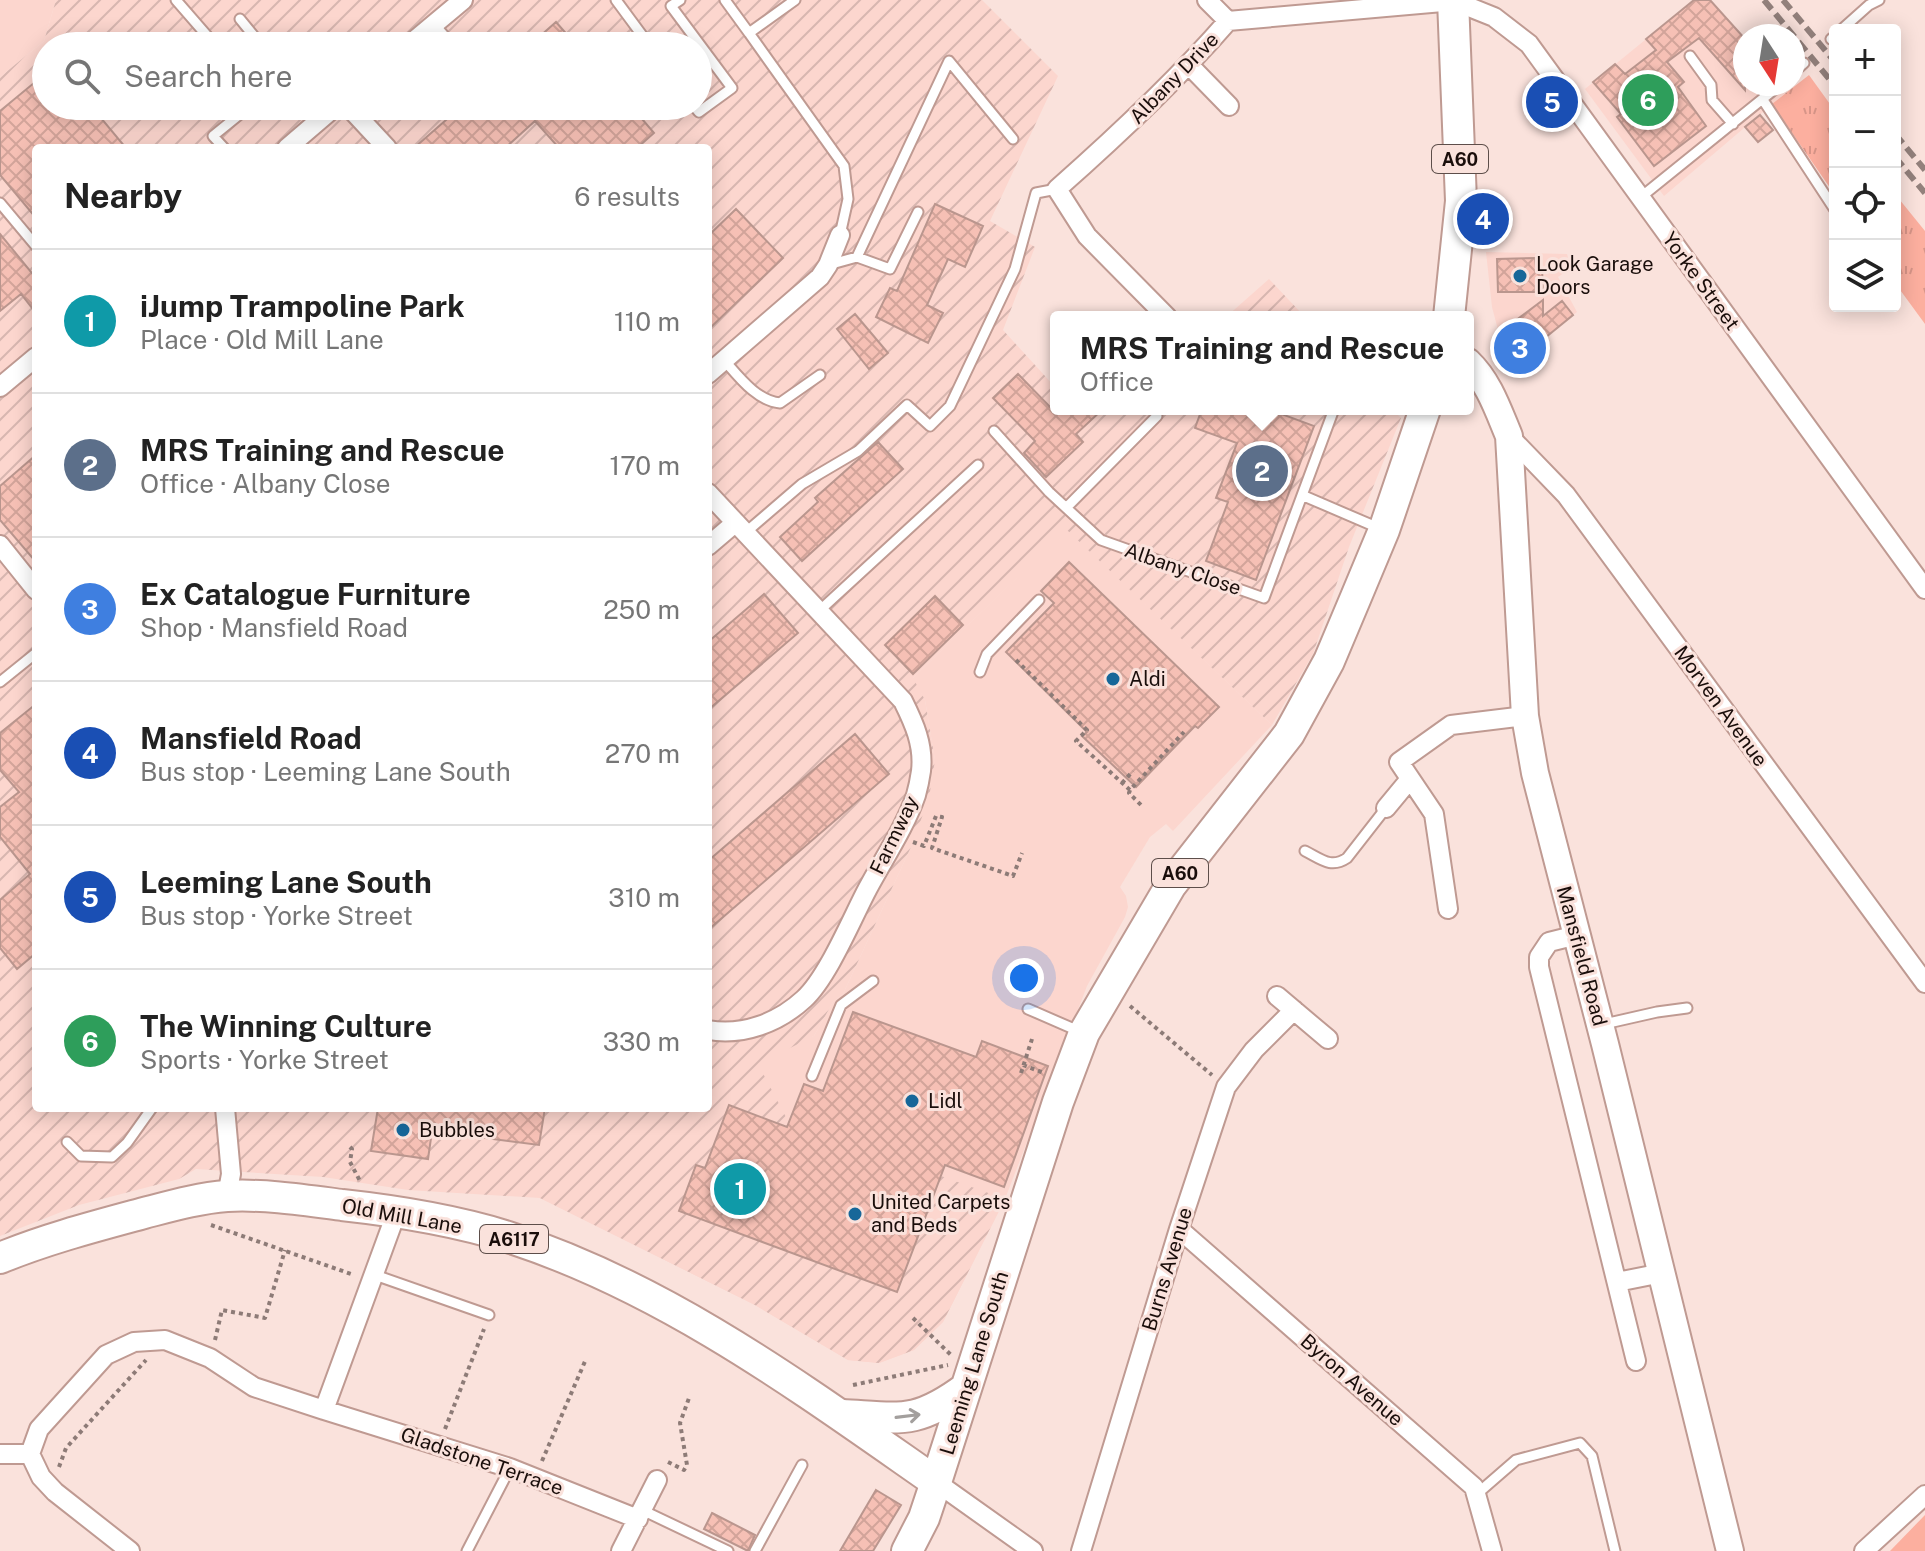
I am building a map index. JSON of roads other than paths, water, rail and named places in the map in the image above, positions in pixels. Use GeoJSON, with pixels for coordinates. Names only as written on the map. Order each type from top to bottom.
{"type":"FeatureCollection","features":[{"type":"Feature","properties":{"kind":"main road","name":"A60"},"geometry":{"type":"LineString","coordinates":[[1450,311],[1461,201],[1454,1]]}},
{"type":"Feature","properties":{"kind":"main road","name":"Mansfield Road"},"geometry":{"type":"LineString","coordinates":[[1474,368],[1494,399],[1509,436],[1525,716],[1535,773],[1730,1551]]}},
{"type":"Feature","properties":{"kind":"main road","name":"Leeming Lane South"},"geometry":{"type":"LineString","coordinates":[[907,1551],[924,1518],[936,1482],[958,1370],[1084,1033],[1171,885],[1289,734],[1329,661],[1384,530],[1423,415]]}},
{"type":"Feature","properties":{"kind":"main road","name":"Old Mill Lane"},"geometry":{"type":"LineString","coordinates":[[0,1258],[29,1246],[131,1217],[227,1196],[293,1199],[397,1211],[507,1237],[623,1283],[773,1368],[936,1482]]}},
{"type":"Feature","properties":{"kind":"main road"},"geometry":{"type":"LineString","coordinates":[[842,1415],[901,1418],[941,1407],[958,1370]]}},
{"type":"Feature","properties":{"kind":"street"},"geometry":{"type":"LineString","coordinates":[[425,32],[463,0]]}},
{"type":"Feature","properties":{"kind":"street"},"geometry":{"type":"LineString","coordinates":[[1207,0],[1228,21]]}},
{"type":"Feature","properties":{"kind":"street","name":"Albany Drive"},"geometry":{"type":"LineString","coordinates":[[1057,189],[1122,132],[1228,21],[1454,1]]}},
{"type":"Feature","properties":{"kind":"street","name":"Yorke Street"},"geometry":{"type":"LineString","coordinates":[[1454,1],[1494,17],[1529,44],[1925,589]]}},
{"type":"Feature","properties":{"kind":"street"},"geometry":{"type":"LineString","coordinates":[[1189,65],[1229,106]]}},
{"type":"Feature","properties":{"kind":"street"},"geometry":{"type":"LineString","coordinates":[[291,144],[314,120]]}},
{"type":"Feature","properties":{"kind":"street"},"geometry":{"type":"LineString","coordinates":[[361,120],[383,144]]}},
{"type":"Feature","properties":{"kind":"street"},"geometry":{"type":"LineString","coordinates":[[1057,189],[1087,236],[1161,311]]}},
{"type":"Feature","properties":{"kind":"street"},"geometry":{"type":"LineString","coordinates":[[712,370],[820,277],[840,235]]}},
{"type":"Feature","properties":{"kind":"street"},"geometry":{"type":"LineString","coordinates":[[0,387],[32,360]]}},
{"type":"Feature","properties":{"kind":"street","name":"Morven Avenue"},"geometry":{"type":"LineString","coordinates":[[1509,436],[1566,495],[1925,983]]}},
{"type":"Feature","properties":{"kind":"street","name":"Farmway"},"geometry":{"type":"LineString","coordinates":[[712,497],[903,701],[915,725],[921,747],[921,771],[915,796],[823,973],[807,997],[783,1017],[750,1029],[712,1031]]}},
{"type":"Feature","properties":{"kind":"street"},"geometry":{"type":"LineString","coordinates":[[712,544],[740,528]]}},
{"type":"Feature","properties":{"kind":"street"},"geometry":{"type":"LineString","coordinates":[[0,545],[32,585]]}},
{"type":"Feature","properties":{"kind":"street"},"geometry":{"type":"LineString","coordinates":[[1448,909],[1434,814],[1399,762],[1451,725],[1525,716]]}},
{"type":"Feature","properties":{"kind":"street"},"geometry":{"type":"LineString","coordinates":[[1386,808],[1410,779]]}},
{"type":"Feature","properties":{"kind":"street"},"geometry":{"type":"LineString","coordinates":[[1577,935],[1549,942],[1539,957],[1539,967],[1636,1361]]}},
{"type":"Feature","properties":{"kind":"street"},"geometry":{"type":"LineString","coordinates":[[1277,996],[1328,1039]]}},
{"type":"Feature","properties":{"kind":"street","name":"Burns Avenue"},"geometry":{"type":"LineString","coordinates":[[1081,1551],[1179,1229],[1226,1087],[1254,1050],[1294,1010]]}},
{"type":"Feature","properties":{"kind":"street"},"geometry":{"type":"LineString","coordinates":[[225,1112],[231,1174],[227,1196]]}},
{"type":"Feature","properties":{"kind":"street"},"geometry":{"type":"LineString","coordinates":[[324,1410],[397,1211]]}},
{"type":"Feature","properties":{"kind":"street","name":"Byron Avenue"},"geometry":{"type":"LineString","coordinates":[[1179,1229],[1478,1493]]}},
{"type":"Feature","properties":{"kind":"street"},"geometry":{"type":"LineString","coordinates":[[1617,1282],[1662,1273]]}},
{"type":"Feature","properties":{"kind":"street","name":"Gladstone Terrace"},"geometry":{"type":"LineString","coordinates":[[30,1454],[39,1429],[106,1355],[134,1342],[165,1340],[210,1358],[254,1387],[439,1444],[640,1514]]}},
{"type":"Feature","properties":{"kind":"street"},"geometry":{"type":"LineString","coordinates":[[0,1454],[30,1454],[41,1477],[55,1492],[130,1551]]}},
{"type":"Feature","properties":{"kind":"street"},"geometry":{"type":"LineString","coordinates":[[621,1551],[659,1474]]}},
{"type":"Feature","properties":{"kind":"street"},"geometry":{"type":"LineString","coordinates":[[936,1482],[1033,1551]]}},
{"type":"Feature","properties":{"kind":"street"},"geometry":{"type":"LineString","coordinates":[[1478,1493],[1492,1551]]}},
{"type":"Feature","properties":{"kind":"street"},"geometry":{"type":"LineString","coordinates":[[1864,1551],[1925,1495]]}},
{"type":"Feature","properties":{"kind":"lane"},"geometry":{"type":"LineString","coordinates":[[176,0],[204,32]]}},
{"type":"Feature","properties":{"kind":"lane"},"geometry":{"type":"LineString","coordinates":[[616,0],[640,32]]}},
{"type":"Feature","properties":{"kind":"lane"},"geometry":{"type":"LineString","coordinates":[[680,0],[671,6],[690,32]]}},
{"type":"Feature","properties":{"kind":"lane"},"geometry":{"type":"LineString","coordinates":[[725,0],[844,166],[848,199],[840,235]]}},
{"type":"Feature","properties":{"kind":"lane"},"geometry":{"type":"LineString","coordinates":[[749,33],[795,0]]}},
{"type":"Feature","properties":{"kind":"lane"},"geometry":{"type":"LineString","coordinates":[[1848,24],[1879,0]]}},
{"type":"Feature","properties":{"kind":"lane"},"geometry":{"type":"LineString","coordinates":[[240,19],[251,32]]}},
{"type":"Feature","properties":{"kind":"lane"},"geometry":{"type":"LineString","coordinates":[[434,24],[441,32]]}},
{"type":"Feature","properties":{"kind":"lane"},"geometry":{"type":"LineString","coordinates":[[1690,56],[1711,85],[1712,100],[1733,124]]}},
{"type":"Feature","properties":{"kind":"lane"},"geometry":{"type":"LineString","coordinates":[[712,61],[732,88],[712,103]]}},
{"type":"Feature","properties":{"kind":"lane"},"geometry":{"type":"LineString","coordinates":[[857,257],[949,61],[1013,139]]}},
{"type":"Feature","properties":{"kind":"lane"},"geometry":{"type":"LineString","coordinates":[[1641,197],[1768,96]]}},
{"type":"Feature","properties":{"kind":"lane"},"geometry":{"type":"LineString","coordinates":[[1763,100],[1829,201]]}},
{"type":"Feature","properties":{"kind":"lane"},"geometry":{"type":"LineString","coordinates":[[220,144],[213,136],[233,120]]}},
{"type":"Feature","properties":{"kind":"lane"},"geometry":{"type":"LineString","coordinates":[[740,528],[802,484],[858,451],[907,405],[930,426],[950,406],[1015,269],[1036,193],[1057,189]]}},
{"type":"Feature","properties":{"kind":"lane"},"geometry":{"type":"LineString","coordinates":[[0,203],[32,241]]}},
{"type":"Feature","properties":{"kind":"lane"},"geometry":{"type":"LineString","coordinates":[[828,265],[857,257],[890,269],[918,212]]}},
{"type":"Feature","properties":{"kind":"lane"},"geometry":{"type":"LineString","coordinates":[[724,360],[767,402],[780,403],[820,375]]}},
{"type":"Feature","properties":{"kind":"lane","name":"Albany Close"},"geometry":{"type":"LineString","coordinates":[[994,431],[1049,492],[1101,540],[1264,598],[1332,415]]}},
{"type":"Feature","properties":{"kind":"lane"},"geometry":{"type":"LineString","coordinates":[[1067,507],[1157,416]]}},
{"type":"Feature","properties":{"kind":"lane"},"geometry":{"type":"LineString","coordinates":[[818,612],[978,465]]}},
{"type":"Feature","properties":{"kind":"lane"},"geometry":{"type":"LineString","coordinates":[[1304,496],[1384,530]]}},
{"type":"Feature","properties":{"kind":"lane"},"geometry":{"type":"LineString","coordinates":[[980,672],[987,654],[1039,600]]}},
{"type":"Feature","properties":{"kind":"lane"},"geometry":{"type":"LineString","coordinates":[[0,682],[32,656]]}},
{"type":"Feature","properties":{"kind":"lane"},"geometry":{"type":"LineString","coordinates":[[1305,851],[1331,865],[1338,864],[1347,858],[1386,808]]}},
{"type":"Feature","properties":{"kind":"lane"},"geometry":{"type":"LineString","coordinates":[[812,1076],[841,1005],[873,981]]}},
{"type":"Feature","properties":{"kind":"lane"},"geometry":{"type":"LineString","coordinates":[[1600,1025],[1687,1008]]}},
{"type":"Feature","properties":{"kind":"lane"},"geometry":{"type":"LineString","coordinates":[[1028,1009],[1084,1033]]}},
{"type":"Feature","properties":{"kind":"lane"},"geometry":{"type":"LineString","coordinates":[[67,1142],[81,1156],[112,1157],[127,1143],[149,1112]]}},
{"type":"Feature","properties":{"kind":"lane"},"geometry":{"type":"LineString","coordinates":[[374,1278],[489,1315]]}},
{"type":"Feature","properties":{"kind":"lane"},"geometry":{"type":"LineString","coordinates":[[1478,1493],[1516,1460],[1580,1443],[1592,1456],[1615,1551]]}},
{"type":"Feature","properties":{"kind":"lane"},"geometry":{"type":"LineString","coordinates":[[755,1551],[802,1465]]}},
{"type":"Feature","properties":{"kind":"lane"},"geometry":{"type":"LineString","coordinates":[[467,1551],[510,1468]]}},
{"type":"Feature","properties":{"kind":"lane"},"geometry":{"type":"LineString","coordinates":[[640,1514],[728,1551]]}},
{"type":"Feature","properties":{"kind":"railway"},"geometry":{"type":"LineString","coordinates":[[1764,0],[1829,79]]}},
{"type":"Feature","properties":{"kind":"railway"},"geometry":{"type":"LineString","coordinates":[[1783,0],[1829,55]]}},
{"type":"Feature","properties":{"kind":"railway"},"geometry":{"type":"LineString","coordinates":[[1901,141],[1925,170]]}},
{"type":"Feature","properties":{"kind":"railway"},"geometry":{"type":"LineString","coordinates":[[1901,164],[1925,193]]}},
{"type":"Feature","properties":{"kind":"place","name":"The Winning Culture"},"geometry":{"type":"Point","coordinates":[1648,100]}},
{"type":"Feature","properties":{"kind":"place","name":"Leeming Lane South"},"geometry":{"type":"Point","coordinates":[1552,102]}},
{"type":"Feature","properties":{"kind":"place","name":"Mansfield Road"},"geometry":{"type":"Point","coordinates":[1483,219]}},
{"type":"Feature","properties":{"kind":"place","name":"Look Garage Doors"},"geometry":{"type":"Point","coordinates":[1520,276]}},
{"type":"Feature","properties":{"kind":"place","name":"Ex Catalogue Furniture"},"geometry":{"type":"Point","coordinates":[1520,348]}},
{"type":"Feature","properties":{"kind":"place","name":"MRS Training and Rescue"},"geometry":{"type":"Point","coordinates":[1262,471]}},
{"type":"Feature","properties":{"kind":"place","name":"Aldi"},"geometry":{"type":"Point","coordinates":[1113,679]}},
{"type":"Feature","properties":{"kind":"place","name":"Lidl"},"geometry":{"type":"Point","coordinates":[912,1101]}},
{"type":"Feature","properties":{"kind":"place","name":"Bubbles"},"geometry":{"type":"Point","coordinates":[403,1130]}},
{"type":"Feature","properties":{"kind":"place","name":"iJump Trampoline Park"},"geometry":{"type":"Point","coordinates":[740,1189]}},
{"type":"Feature","properties":{"kind":"place","name":"United Carpets and Beds"},"geometry":{"type":"Point","coordinates":[855,1214]}}]}
